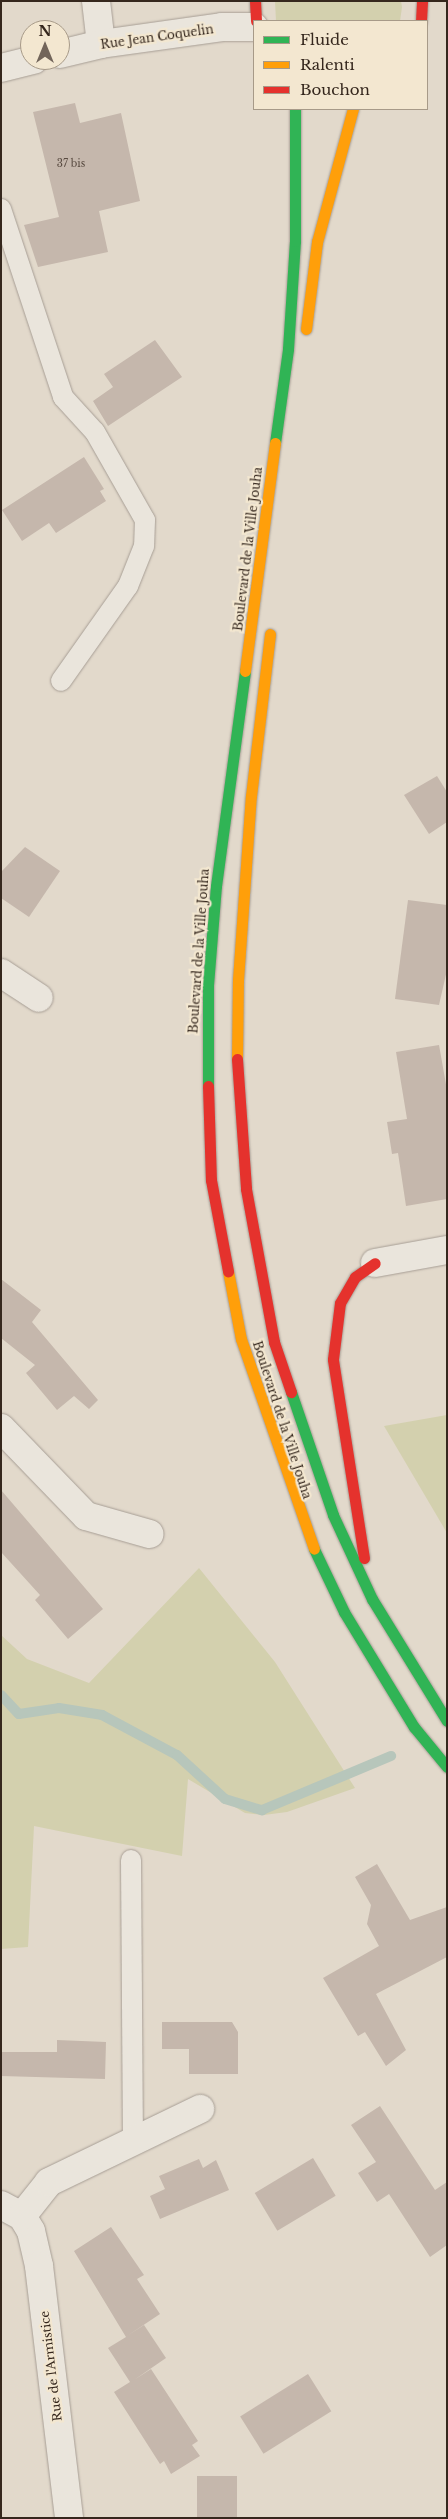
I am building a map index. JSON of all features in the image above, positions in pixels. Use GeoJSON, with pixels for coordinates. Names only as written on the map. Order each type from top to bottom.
{"type":"FeatureCollection","features":[{"type":"Feature","properties":{"kind":"main road"},"geometry":{"type":"LineString","coordinates":[[255,1],[256,20]]}},
{"type":"Feature","properties":{"kind":"main road"},"geometry":{"type":"LineString","coordinates":[[421,20],[422,1]]}},
{"type":"Feature","properties":{"kind":"main road","name":"Boulevard de la Ville Jouha"},"geometry":{"type":"LineString","coordinates":[[295,110],[295,241],[288,348],[216,886],[208,985],[206,1043],[211,1180],[241,1339],[303,1525],[344,1612],[433,1752],[447,1766]]}},
{"type":"Feature","properties":{"kind":"main road"},"geometry":{"type":"LineString","coordinates":[[304,340],[317,242],[353,110]]}},
{"type":"Feature","properties":{"kind":"main road","name":"Boulevard de la Ville Jouha"},"geometry":{"type":"LineString","coordinates":[[272,618],[252,796],[238,970],[236,1044],[246,1189],[274,1342],[298,1422],[332,1515],[372,1599],[447,1721]]}},
{"type":"Feature","properties":{"kind":"main road"},"geometry":{"type":"LineString","coordinates":[[372,1599],[350,1483],[332,1360],[340,1303],[355,1277],[375,1263]]}},
{"type":"Feature","properties":{"kind":"street"},"geometry":{"type":"LineString","coordinates":[[96,1],[100,44]]}},
{"type":"Feature","properties":{"kind":"street","name":"Rue Jean Coquelin"},"geometry":{"type":"LineString","coordinates":[[70,52],[100,44],[222,27],[253,27]]}},
{"type":"Feature","properties":{"kind":"street"},"geometry":{"type":"LineString","coordinates":[[1,68],[20,63]]}},
{"type":"Feature","properties":{"kind":"street"},"geometry":{"type":"LineString","coordinates":[[1,973],[39,998]]}},
{"type":"Feature","properties":{"kind":"street"},"geometry":{"type":"LineString","coordinates":[[375,1263],[447,1250]]}},
{"type":"Feature","properties":{"kind":"street"},"geometry":{"type":"LineString","coordinates":[[1,1428],[86,1516],[149,1534]]}},
{"type":"Feature","properties":{"kind":"street"},"geometry":{"type":"LineString","coordinates":[[12,2211],[49,2182],[200,2109]]}},
{"type":"Feature","properties":{"kind":"street","name":"Rue de l'Armistice"},"geometry":{"type":"LineString","coordinates":[[12,2211],[31,2231],[39,2266],[69,2518]]}},
{"type":"Feature","properties":{"kind":"lane"},"geometry":{"type":"LineString","coordinates":[[1,210],[63,397],[95,432],[145,520],[144,546],[128,586],[61,681]]}},
{"type":"Feature","properties":{"kind":"lane"},"geometry":{"type":"LineString","coordinates":[[131,1860],[133,2142]]}},
{"type":"Feature","properties":{"kind":"shaded area"},"geometry":{"type":"Polygon","coordinates":[[[275,1],[401,1],[402,7],[400,20],[276,20],[275,1]]]}},
{"type":"Feature","properties":{"kind":"shaded area"},"geometry":{"type":"Polygon","coordinates":[[[447,1415],[447,1533],[384,1426],[447,1415]]]}},
{"type":"Feature","properties":{"kind":"shaded area"},"geometry":{"type":"Polygon","coordinates":[[[199,1568],[275,1662],[355,1788],[287,1812],[264,1815],[245,1813],[188,1779],[182,1856],[34,1826],[28,1947],[1,1949],[1,1635],[27,1659],[89,1683],[199,1568]]]}},
{"type":"Feature","properties":{"kind":"building"},"geometry":{"type":"Polygon","coordinates":[[[75,103],[80,123],[121,113],[140,201],[99,211],[108,252],[38,267],[24,225],[59,217],[33,112],[75,103]]]}},
{"type":"Feature","properties":{"kind":"building"},"geometry":{"type":"Polygon","coordinates":[[[155,340],[182,377],[108,426],[93,401],[113,387],[104,374],[155,340]]]}},
{"type":"Feature","properties":{"kind":"building"},"geometry":{"type":"Polygon","coordinates":[[[84,457],[104,489],[100,491],[106,501],[56,533],[49,523],[22,541],[2,510],[84,457]]]}},
{"type":"Feature","properties":{"kind":"building"},"geometry":{"type":"Polygon","coordinates":[[[437,776],[447,792],[447,822],[429,834],[404,795],[437,776]]]}},
{"type":"Feature","properties":{"kind":"building"},"geometry":{"type":"Polygon","coordinates":[[[25,847],[60,871],[29,917],[1,898],[1,872],[25,847]]]}},
{"type":"Feature","properties":{"kind":"building"},"geometry":{"type":"Polygon","coordinates":[[[408,900],[447,905],[447,970],[439,1005],[395,999],[408,900]]]}},
{"type":"Feature","properties":{"kind":"building"},"geometry":{"type":"Polygon","coordinates":[[[439,1045],[447,1090],[447,1199],[406,1206],[398,1153],[392,1154],[387,1122],[407,1119],[396,1052],[439,1045]]]}},
{"type":"Feature","properties":{"kind":"building"},"geometry":{"type":"Polygon","coordinates":[[[1,1279],[41,1310],[32,1322],[98,1400],[89,1409],[74,1396],[57,1410],[26,1373],[35,1365],[1,1338],[1,1279]]]}},
{"type":"Feature","properties":{"kind":"building"},"geometry":{"type":"Polygon","coordinates":[[[1,1490],[103,1609],[68,1639],[35,1600],[40,1595],[1,1552],[1,1490]]]}},
{"type":"Feature","properties":{"kind":"building"},"geometry":{"type":"Polygon","coordinates":[[[377,1864],[410,1920],[447,1907],[447,1957],[376,1994],[406,2050],[386,2066],[365,2032],[358,2036],[323,1978],[379,1946],[367,1924],[371,1905],[355,1877],[377,1864]]]}},
{"type":"Feature","properties":{"kind":"building"},"geometry":{"type":"Polygon","coordinates":[[[162,2022],[232,2022],[238,2032],[238,2074],[189,2074],[189,2049],[162,2049],[162,2022]]]}},
{"type":"Feature","properties":{"kind":"building"},"geometry":{"type":"Polygon","coordinates":[[[57,2040],[106,2042],[105,2079],[1,2076],[1,2052],[57,2052],[57,2040]]]}},
{"type":"Feature","properties":{"kind":"building"},"geometry":{"type":"Polygon","coordinates":[[[380,2106],[435,2190],[447,2182],[447,2245],[430,2257],[389,2194],[377,2202],[358,2173],[376,2162],[351,2125],[380,2106]]]}},
{"type":"Feature","properties":{"kind":"building"},"geometry":{"type":"Polygon","coordinates":[[[313,2158],[336,2196],[277,2231],[255,2193],[313,2158]]]}},
{"type":"Feature","properties":{"kind":"building"},"geometry":{"type":"Polygon","coordinates":[[[199,2159],[203,2168],[216,2160],[229,2190],[160,2219],[150,2196],[165,2189],[159,2176],[199,2159]]]}},
{"type":"Feature","properties":{"kind":"building"},"geometry":{"type":"Polygon","coordinates":[[[111,2227],[144,2275],[137,2279],[160,2314],[127,2336],[144,2325],[166,2358],[134,2380],[151,2369],[198,2441],[192,2445],[200,2456],[171,2474],[164,2461],[160,2464],[114,2392],[130,2382],[108,2348],[126,2337],[74,2251],[111,2227]]]}},
{"type":"Feature","properties":{"kind":"building"},"geometry":{"type":"Polygon","coordinates":[[[308,2374],[331,2411],[263,2454],[240,2416],[308,2374]]]}},
{"type":"Feature","properties":{"kind":"building"},"geometry":{"type":"Polygon","coordinates":[[[197,2476],[237,2476],[237,2518],[197,2518],[197,2476]]]}},
{"type":"Feature","properties":{"kind":"waterway"},"geometry":{"type":"LineString","coordinates":[[1,1695],[19,1714],[59,1708],[102,1715],[177,1755],[225,1799],[262,1810],[391,1756]]}},
{"type":"Feature","properties":{"kind":"traffic: fast"},"geometry":{"type":"LineString","coordinates":[[275,443],[288,349],[295,241],[295,110]]}},
{"type":"Feature","properties":{"kind":"traffic: fast"},"geometry":{"type":"LineString","coordinates":[[208,1086],[208,985],[216,886],[245,671]]}},
{"type":"Feature","properties":{"kind":"traffic: fast"},"geometry":{"type":"LineString","coordinates":[[291,1392],[333,1515],[372,1599],[447,1721]]}},
{"type":"Feature","properties":{"kind":"traffic: fast"},"geometry":{"type":"LineString","coordinates":[[314,1549],[344,1612],[414,1727],[447,1767]]}},
{"type":"Feature","properties":{"kind":"traffic: slow"},"geometry":{"type":"LineString","coordinates":[[306,329],[317,242],[353,110]]}},
{"type":"Feature","properties":{"kind":"traffic: slow"},"geometry":{"type":"LineString","coordinates":[[245,671],[275,443]]}},
{"type":"Feature","properties":{"kind":"traffic: slow"},"geometry":{"type":"LineString","coordinates":[[237,1059],[238,980],[251,796],[270,634]]}},
{"type":"Feature","properties":{"kind":"traffic: slow"},"geometry":{"type":"LineString","coordinates":[[228,1271],[241,1339],[314,1549]]}},
{"type":"Feature","properties":{"kind":"traffic: jam"},"geometry":{"type":"LineString","coordinates":[[255,1],[256,20]]}},
{"type":"Feature","properties":{"kind":"traffic: jam"},"geometry":{"type":"LineString","coordinates":[[421,20],[422,1]]}},
{"type":"Feature","properties":{"kind":"traffic: jam"},"geometry":{"type":"LineString","coordinates":[[237,1059],[246,1189],[274,1342],[291,1392]]}},
{"type":"Feature","properties":{"kind":"traffic: jam"},"geometry":{"type":"LineString","coordinates":[[208,1086],[211,1180],[228,1271]]}},
{"type":"Feature","properties":{"kind":"traffic: jam"},"geometry":{"type":"LineString","coordinates":[[364,1558],[333,1359],[340,1303],[355,1277],[375,1263]]}}]}
